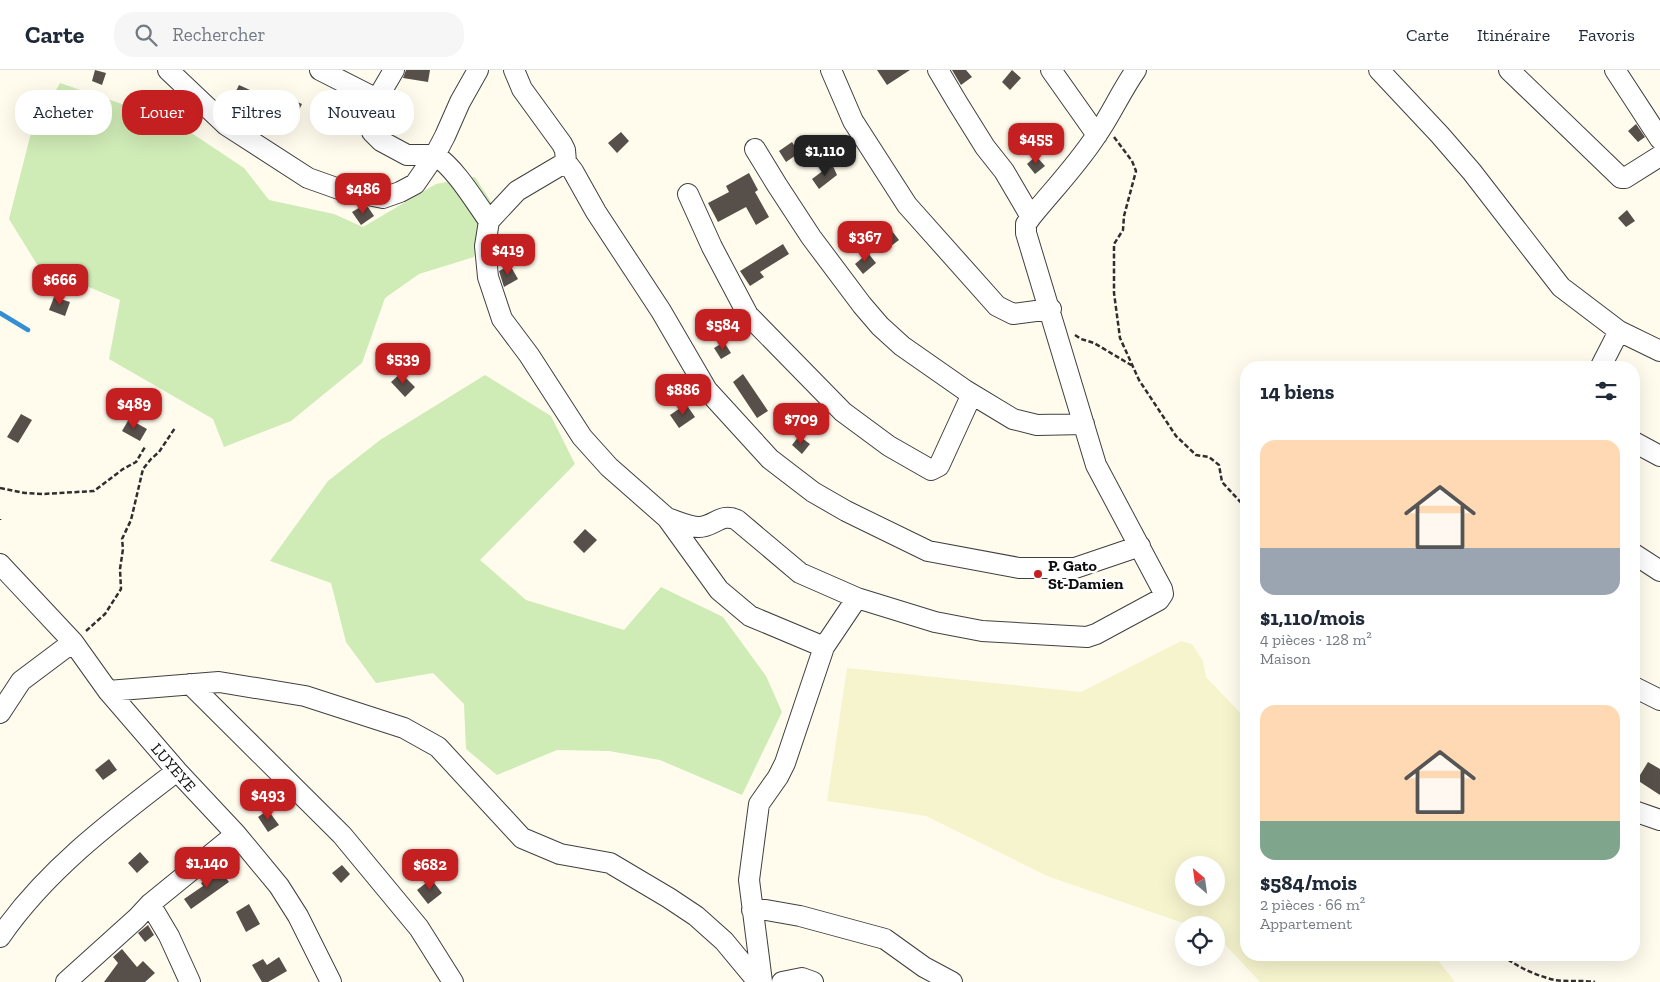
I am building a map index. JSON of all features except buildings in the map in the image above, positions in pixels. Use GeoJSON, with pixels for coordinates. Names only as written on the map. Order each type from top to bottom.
{"type":"FeatureCollection","features":[{"type":"Feature","properties":{"kind":"street"},"geometry":{"type":"LineString","coordinates":[[168,70],[226,125],[308,178],[339,188],[383,198],[415,184],[435,156],[460,102],[478,70]]}},
{"type":"Feature","properties":{"kind":"street"},"geometry":{"type":"LineString","coordinates":[[320,70],[359,90]]}},
{"type":"Feature","properties":{"kind":"street"},"geometry":{"type":"LineString","coordinates":[[382,90],[394,70]]}},
{"type":"Feature","properties":{"kind":"street"},"geometry":{"type":"LineString","coordinates":[[514,70],[522,89],[562,144],[565,150],[566,162],[596,212],[661,311],[710,394],[770,459],[813,492],[846,511],[928,551],[1019,568],[1075,568],[1140,546]]}},
{"type":"Feature","properties":{"kind":"street"},"geometry":{"type":"LineString","coordinates":[[831,70],[853,121],[907,205],[998,306],[1013,314],[1051,309]]}},
{"type":"Feature","properties":{"kind":"street"},"geometry":{"type":"LineString","coordinates":[[938,70],[985,147],[1004,171],[1031,217]]}},
{"type":"Feature","properties":{"kind":"street"},"geometry":{"type":"LineString","coordinates":[[1051,70],[1105,133]]}},
{"type":"Feature","properties":{"kind":"street"},"geometry":{"type":"LineString","coordinates":[[667,518],[697,527],[731,517],[800,573],[857,598],[936,622],[982,631],[1087,637],[1160,600],[1163,594],[1162,589],[1096,465],[1061,351],[1051,309],[1026,233],[1026,224],[1031,217],[1077,162],[1105,133],[1124,87],[1136,70]]}},
{"type":"Feature","properties":{"kind":"street"},"geometry":{"type":"LineString","coordinates":[[1379,70],[1472,172],[1561,287],[1619,331],[1660,351]]}},
{"type":"Feature","properties":{"kind":"street"},"geometry":{"type":"LineString","coordinates":[[1509,70],[1621,178],[1625,178],[1660,156]]}},
{"type":"Feature","properties":{"kind":"street"},"geometry":{"type":"LineString","coordinates":[[1615,70],[1660,139]]}},
{"type":"Feature","properties":{"kind":"street"},"geometry":{"type":"LineString","coordinates":[[375,135],[380,141],[407,155],[435,156],[442,160],[454,172],[489,221]]}},
{"type":"Feature","properties":{"kind":"street"},"geometry":{"type":"LineString","coordinates":[[755,149],[811,237],[862,306],[902,346],[972,394],[1013,419],[1037,425],[1084,424]]}},
{"type":"Feature","properties":{"kind":"street"},"geometry":{"type":"LineString","coordinates":[[566,162],[517,191],[489,221],[485,246],[488,277],[502,319],[529,355],[582,437],[609,467],[667,518],[715,585],[750,616],[824,647]]}},
{"type":"Feature","properties":{"kind":"street"},"geometry":{"type":"LineString","coordinates":[[688,194],[712,247],[745,311],[843,412],[889,446],[931,470],[935,469],[939,466],[972,394]]}},
{"type":"Feature","properties":{"kind":"street"},"geometry":{"type":"LineString","coordinates":[[1604,361],[1619,331]]}},
{"type":"Feature","properties":{"kind":"street"},"geometry":{"type":"LineString","coordinates":[[1640,445],[1660,456]]}},
{"type":"Feature","properties":{"kind":"street"},"geometry":{"type":"LineString","coordinates":[[1640,558],[1660,571]]}},
{"type":"Feature","properties":{"kind":"street","name":"LUYEYE"},"geometry":{"type":"LineString","coordinates":[[0,564],[73,642],[108,691],[177,771],[236,834],[279,886],[298,916],[331,982]]}},
{"type":"Feature","properties":{"kind":"street"},"geometry":{"type":"LineString","coordinates":[[760,982],[749,880],[759,804],[778,777],[824,647],[857,598]]}},
{"type":"Feature","properties":{"kind":"street"},"geometry":{"type":"LineString","coordinates":[[0,714],[21,681],[73,642]]}},
{"type":"Feature","properties":{"kind":"street"},"geometry":{"type":"LineString","coordinates":[[108,691],[219,682],[305,696],[404,728],[438,747],[522,838],[560,854],[610,863],[669,898],[696,916],[724,941],[760,982]]}},
{"type":"Feature","properties":{"kind":"street"},"geometry":{"type":"LineString","coordinates":[[190,684],[347,841],[419,928],[452,982]]}},
{"type":"Feature","properties":{"kind":"street"},"geometry":{"type":"LineString","coordinates":[[1640,690],[1660,700]]}},
{"type":"Feature","properties":{"kind":"street"},"geometry":{"type":"LineString","coordinates":[[0,936],[24,905],[100,831],[177,771]]}},
{"type":"Feature","properties":{"kind":"street"},"geometry":{"type":"LineString","coordinates":[[1640,813],[1660,820]]}},
{"type":"Feature","properties":{"kind":"street"},"geometry":{"type":"LineString","coordinates":[[66,982],[150,904],[236,834]]}},
{"type":"Feature","properties":{"kind":"street"},"geometry":{"type":"LineString","coordinates":[[150,904],[169,936],[186,981]]}},
{"type":"Feature","properties":{"kind":"street"},"geometry":{"type":"LineString","coordinates":[[752,910],[766,910],[800,916],[885,939],[924,967],[952,982]]}},
{"type":"Feature","properties":{"kind":"street"},"geometry":{"type":"LineString","coordinates":[[782,982],[802,978],[813,982]]}},
{"type":"Feature","properties":{"kind":"path"},"geometry":{"type":"LineString","coordinates":[[1105,133],[1132,161],[1136,171],[1124,216],[1123,230],[1114,244],[1114,293],[1120,338],[1140,380],[1176,436],[1196,455],[1209,457],[1219,465],[1222,482],[1240,502]]}},
{"type":"Feature","properties":{"kind":"path"},"geometry":{"type":"LineString","coordinates":[[1074,334],[1081,340],[1094,343],[1133,366]]}},
{"type":"Feature","properties":{"kind":"path"},"geometry":{"type":"LineString","coordinates":[[73,642],[104,614],[121,589],[122,539],[131,520],[143,470],[159,452],[175,428]]}},
{"type":"Feature","properties":{"kind":"path"},"geometry":{"type":"LineString","coordinates":[[0,488],[43,494],[94,491],[136,462],[145,447]]}},
{"type":"Feature","properties":{"kind":"path"},"geometry":{"type":"LineString","coordinates":[[1510,961],[1539,975],[1556,980],[1595,982]]}},
{"type":"Feature","properties":{"kind":"shaded area"},"geometry":{"type":"Polygon","coordinates":[[[1181,641],[1192,644],[1203,661],[1206,677],[1240,713],[1240,961],[1225,945],[1225,916],[1175,916],[1175,920],[1047,876],[926,816],[827,801],[847,668],[1081,692],[1181,641]]]}},
{"type":"Feature","properties":{"kind":"shaded area"},"geometry":{"type":"Polygon","coordinates":[[[1240,961],[1439,961],[1455,982],[1260,982],[1240,961]]]}},
{"type":"Feature","properties":{"kind":"green space"},"geometry":{"type":"Polygon","coordinates":[[[60,83],[81,90],[56,90],[60,83]]]}},
{"type":"Feature","properties":{"kind":"green space"},"geometry":{"type":"Polygon","coordinates":[[[112,101],[122,104],[122,135],[194,135],[244,168],[269,200],[334,214],[363,227],[436,184],[475,177],[492,203],[474,257],[419,274],[385,298],[362,363],[291,421],[224,447],[213,419],[109,359],[120,300],[38,266],[9,219],[30,135],[112,135],[112,101]]]}},
{"type":"Feature","properties":{"kind":"green space"},"geometry":{"type":"Polygon","coordinates":[[[485,375],[551,416],[575,464],[480,560],[526,600],[624,630],[661,587],[723,617],[766,676],[782,712],[742,795],[660,760],[609,751],[557,750],[497,775],[466,749],[464,704],[433,673],[376,683],[346,642],[331,583],[270,561],[328,481],[380,440],[485,375]]]}},
{"type":"Feature","properties":{"kind":"waterway"},"geometry":{"type":"LineString","coordinates":[[0,313],[28,330]]}},
{"type":"Feature","properties":{"kind":"place","name":"P. Gato St-Damien"},"geometry":{"type":"Point","coordinates":[1038,574]}}]}
